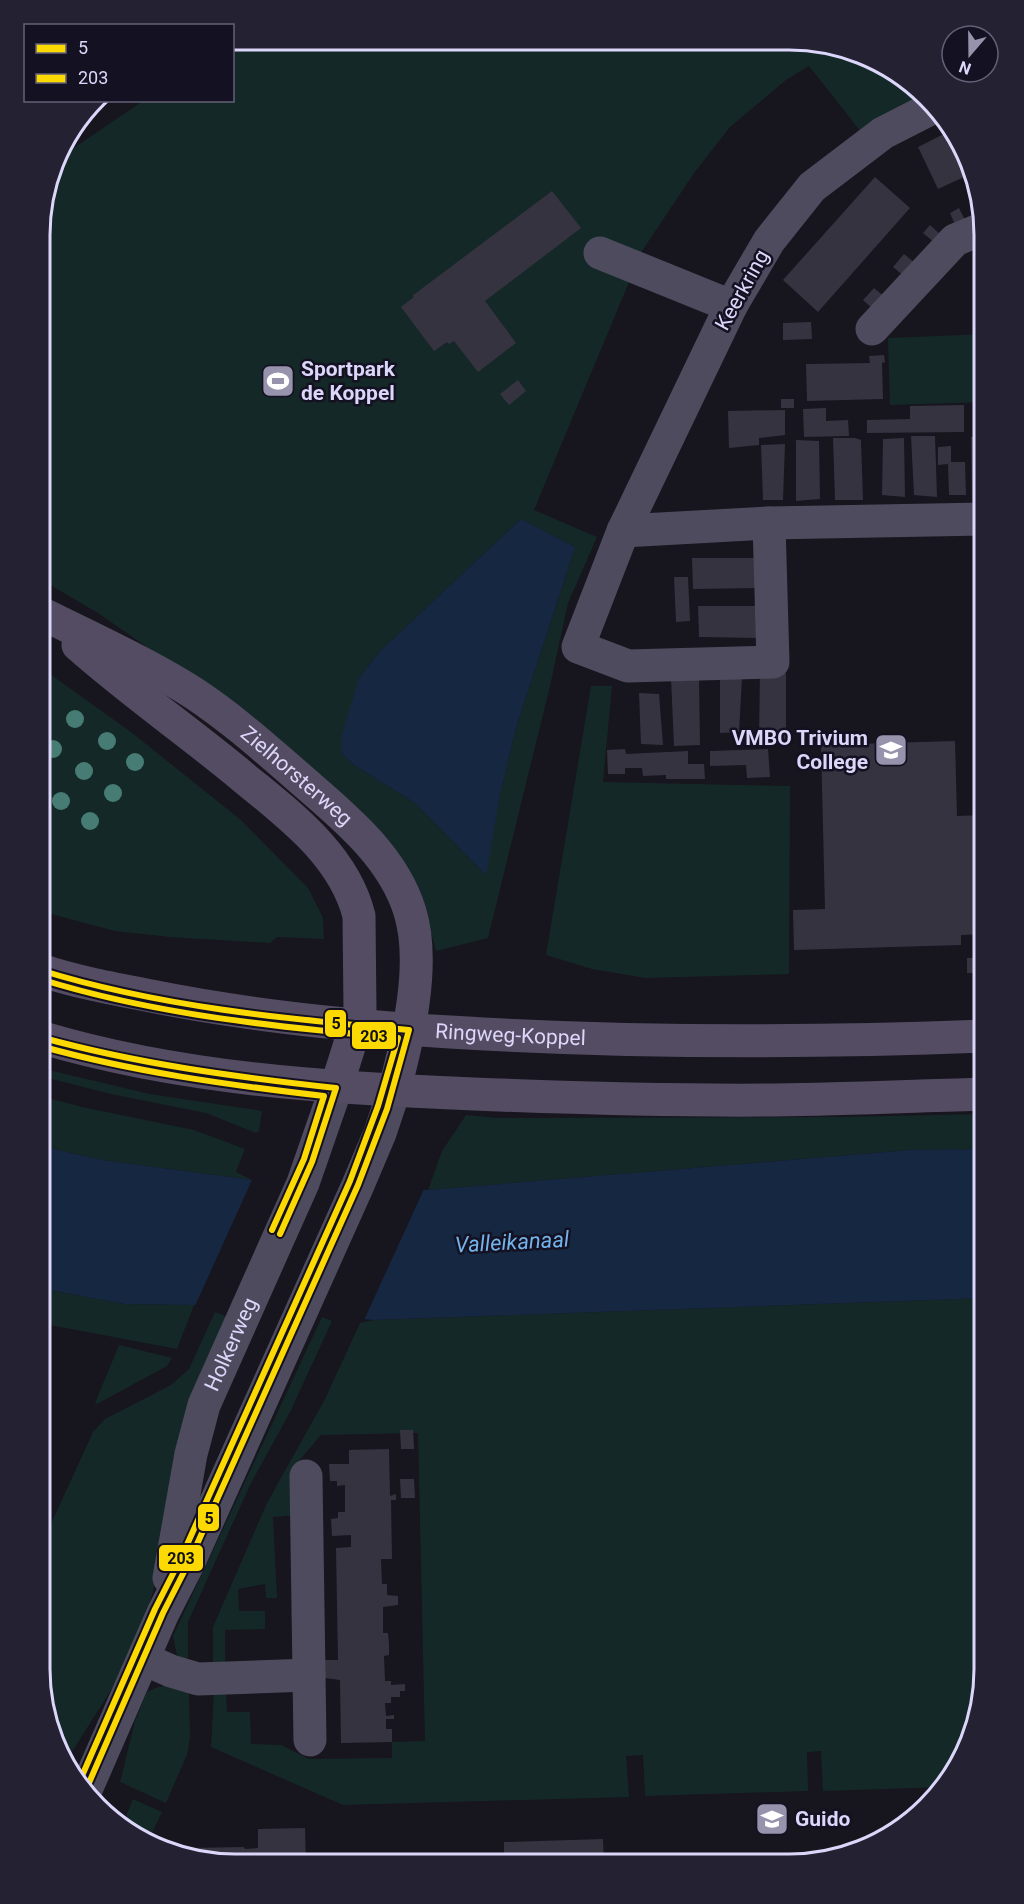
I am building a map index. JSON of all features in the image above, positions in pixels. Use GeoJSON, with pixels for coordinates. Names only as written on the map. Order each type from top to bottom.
{"type":"FeatureCollection","features":[{"type":"Feature","properties":{"kind":"main road","name":"Zielhorsterweg"},"geometry":{"type":"LineString","coordinates":[[49,617],[172,680],[222,713],[328,803],[370,845],[387,866],[407,901],[416,943],[416,967],[408,1030],[394,1091]]}},
{"type":"Feature","properties":{"kind":"main road","name":"Zielhorsterweg"},"geometry":{"type":"LineString","coordinates":[[49,619],[104,667],[193,736],[286,813],[337,866],[350,889],[359,916],[361,976],[360,1012],[336,1088]]}},
{"type":"Feature","properties":{"kind":"main road","name":"Ringweg-Koppel"},"geometry":{"type":"LineString","coordinates":[[49,972],[201,1006],[287,1019],[408,1030],[606,1041],[838,1041],[974,1036]]}},
{"type":"Feature","properties":{"kind":"main road"},"geometry":{"type":"LineString","coordinates":[[49,1039],[187,1070],[336,1088],[634,1099],[773,1100],[974,1094]]}},
{"type":"Feature","properties":{"kind":"street","name":"Keerkring"},"geometry":{"type":"LineString","coordinates":[[769,523],[773,662],[628,666],[578,647],[623,531],[731,306],[769,241],[812,187],[883,133],[927,111]]}},
{"type":"Feature","properties":{"kind":"street"},"geometry":{"type":"LineString","coordinates":[[872,329],[955,240],[974,232]]}},
{"type":"Feature","properties":{"kind":"street"},"geometry":{"type":"LineString","coordinates":[[600,253],[731,306]]}},
{"type":"Feature","properties":{"kind":"street"},"geometry":{"type":"LineString","coordinates":[[623,531],[769,523],[974,519]]}},
{"type":"Feature","properties":{"kind":"street","name":"Holkerweg"},"geometry":{"type":"LineString","coordinates":[[163,1613],[196,1431],[204,1405],[303,1183],[336,1088]]}},
{"type":"Feature","properties":{"kind":"street","name":"Holkerweg"},"geometry":{"type":"LineString","coordinates":[[89,1783],[163,1613],[189,1562],[358,1185],[380,1133],[394,1091]]}},
{"type":"Feature","properties":{"kind":"street"},"geometry":{"type":"LineString","coordinates":[[306,1476],[310,1740]]}},
{"type":"Feature","properties":{"kind":"street"},"geometry":{"type":"LineString","coordinates":[[144,1659],[171,1671],[198,1679],[309,1675]]}},
{"type":"Feature","properties":{"kind":"green space","name":"Sportpark de Koppel"},"geometry":{"type":"Polygon","coordinates":[[[234,50],[802,50],[849,59],[892,81],[915,99],[861,132],[809,66],[786,80],[730,127],[694,173],[642,251],[534,510],[597,537],[568,603],[488,938],[436,951],[430,929],[223,700],[98,613],[49,584],[49,234],[51,210],[59,175],[70,150],[142,102],[234,102],[234,50]],[[521,519],[380,651],[359,678],[342,754],[354,765],[415,803],[485,874],[516,728],[575,547],[521,519]]]}},
{"type":"Feature","properties":{"kind":"green space"},"geometry":{"type":"Polygon","coordinates":[[[974,334],[974,402],[890,405],[888,338],[974,334]]]}},
{"type":"Feature","properties":{"kind":"green space"},"geometry":{"type":"Polygon","coordinates":[[[49,673],[131,732],[241,820],[308,888],[323,918],[324,939],[277,937],[270,943],[115,931],[49,913],[49,673]]]}},
{"type":"Feature","properties":{"kind":"green space"},"geometry":{"type":"Polygon","coordinates":[[[591,686],[612,686],[603,782],[790,786],[789,974],[645,978],[592,969],[546,955],[591,686]]]}},
{"type":"Feature","properties":{"kind":"green space"},"geometry":{"type":"Polygon","coordinates":[[[49,1070],[150,1094],[262,1111],[259,1131],[256,1133],[206,1113],[111,1094],[49,1078],[49,1070]]]}},
{"type":"Feature","properties":{"kind":"green space"},"geometry":{"type":"Polygon","coordinates":[[[49,1098],[194,1130],[245,1149],[236,1172],[252,1180],[102,1160],[49,1148],[49,1098]]]}},
{"type":"Feature","properties":{"kind":"green space"},"geometry":{"type":"Polygon","coordinates":[[[974,1114],[974,1149],[911,1150],[428,1190],[442,1151],[466,1115],[498,1118],[974,1114]]]}},
{"type":"Feature","properties":{"kind":"green space"},"geometry":{"type":"Polygon","coordinates":[[[49,1290],[125,1304],[194,1305],[177,1349],[49,1325],[49,1290]]]}},
{"type":"Feature","properties":{"kind":"green space"},"geometry":{"type":"Polygon","coordinates":[[[974,1298],[974,1682],[965,1729],[950,1762],[936,1782],[931,1787],[823,1791],[821,1751],[807,1752],[808,1791],[645,1796],[643,1755],[626,1756],[629,1797],[343,1805],[211,1747],[214,1690],[226,1690],[227,1712],[250,1712],[251,1744],[281,1745],[309,1759],[392,1758],[392,1742],[425,1741],[418,1433],[321,1435],[298,1462],[296,1515],[273,1517],[277,1598],[266,1598],[265,1584],[238,1589],[239,1611],[265,1611],[265,1629],[225,1630],[225,1667],[213,1667],[213,1627],[267,1503],[325,1399],[360,1323],[374,1320],[974,1298]]]}},
{"type":"Feature","properties":{"kind":"green space"},"geometry":{"type":"Polygon","coordinates":[[[215,1312],[230,1318],[175,1481],[153,1592],[145,1616],[116,1682],[71,1754],[59,1729],[51,1694],[49,1528],[93,1432],[105,1419],[171,1385],[189,1369],[215,1312]]]}},
{"type":"Feature","properties":{"kind":"green space"},"geometry":{"type":"Polygon","coordinates":[[[322,1317],[332,1321],[290,1412],[250,1485],[188,1622],[188,1657],[180,1660],[173,1636],[322,1317]]]}},
{"type":"Feature","properties":{"kind":"green space"},"geometry":{"type":"Polygon","coordinates":[[[119,1345],[172,1358],[167,1366],[97,1404],[95,1403],[119,1345]]]}},
{"type":"Feature","properties":{"kind":"green space"},"geometry":{"type":"Polygon","coordinates":[[[170,1685],[189,1691],[190,1738],[187,1755],[166,1803],[120,1782],[135,1721],[147,1692],[170,1685]]]}},
{"type":"Feature","properties":{"kind":"green space"},"geometry":{"type":"Polygon","coordinates":[[[133,1799],[162,1812],[151,1834],[125,1818],[133,1799]]]}},
{"type":"Feature","properties":{"kind":"water"},"geometry":{"type":"Polygon","coordinates":[[[521,519],[575,547],[516,728],[500,795],[486,875],[415,803],[354,765],[342,754],[342,735],[359,678],[380,651],[521,519]]]}},
{"type":"Feature","properties":{"kind":"water","name":"Valleikanaal"},"geometry":{"type":"Polygon","coordinates":[[[49,1148],[102,1160],[252,1180],[428,1190],[911,1150],[974,1149],[974,1298],[374,1320],[194,1305],[125,1304],[49,1290],[49,1148]]]}},
{"type":"Feature","properties":{"kind":"pier"},"geometry":{"type":"Polygon","coordinates":[[[252,1180],[424,1189],[364,1320],[195,1306],[252,1180]]]}},
{"type":"Feature","properties":{"kind":"building"},"geometry":{"type":"Polygon","coordinates":[[[944,134],[965,176],[938,189],[918,147],[944,134]]]}},
{"type":"Feature","properties":{"kind":"building"},"geometry":{"type":"Polygon","coordinates":[[[875,177],[910,208],[818,312],[783,280],[875,177]]]}},
{"type":"Feature","properties":{"kind":"building"},"geometry":{"type":"Polygon","coordinates":[[[552,191],[581,228],[485,301],[516,343],[478,372],[454,341],[449,344],[447,342],[434,351],[401,307],[414,297],[412,296],[552,191]]]}},
{"type":"Feature","properties":{"kind":"building"},"geometry":{"type":"Polygon","coordinates":[[[959,208],[966,222],[956,227],[950,213],[959,208]]]}},
{"type":"Feature","properties":{"kind":"building"},"geometry":{"type":"Polygon","coordinates":[[[930,225],[941,235],[935,243],[923,233],[930,225]]]}},
{"type":"Feature","properties":{"kind":"building"},"geometry":{"type":"Polygon","coordinates":[[[904,254],[916,264],[905,277],[893,267],[904,254]]]}},
{"type":"Feature","properties":{"kind":"building"},"geometry":{"type":"Polygon","coordinates":[[[874,288],[886,298],[875,311],[863,300],[874,288]]]}},
{"type":"Feature","properties":{"kind":"building"},"geometry":{"type":"Polygon","coordinates":[[[811,322],[812,339],[783,340],[783,323],[811,322]]]}},
{"type":"Feature","properties":{"kind":"building"},"geometry":{"type":"Polygon","coordinates":[[[884,355],[885,362],[882,363],[883,399],[807,401],[806,364],[870,363],[869,356],[884,355]]]}},
{"type":"Feature","properties":{"kind":"building"},"geometry":{"type":"Polygon","coordinates":[[[518,380],[526,391],[509,405],[500,394],[518,380]]]}},
{"type":"Feature","properties":{"kind":"building"},"geometry":{"type":"Polygon","coordinates":[[[781,399],[794,399],[794,408],[781,408],[781,399]]]}},
{"type":"Feature","properties":{"kind":"building"},"geometry":{"type":"Polygon","coordinates":[[[964,405],[964,432],[867,433],[867,420],[910,419],[910,406],[964,405]]]}},
{"type":"Feature","properties":{"kind":"building"},"geometry":{"type":"Polygon","coordinates":[[[826,408],[826,421],[848,420],[849,436],[804,437],[803,409],[826,408]]]}},
{"type":"Feature","properties":{"kind":"building"},"geometry":{"type":"Polygon","coordinates":[[[785,410],[785,435],[759,438],[759,445],[729,448],[728,411],[785,410]]]}},
{"type":"Feature","properties":{"kind":"building"},"geometry":{"type":"Polygon","coordinates":[[[911,436],[935,436],[937,497],[914,495],[911,436]]]}},
{"type":"Feature","properties":{"kind":"building"},"geometry":{"type":"Polygon","coordinates":[[[971,437],[974,437],[974,504],[972,504],[971,437]]]}},
{"type":"Feature","properties":{"kind":"building"},"geometry":{"type":"Polygon","coordinates":[[[833,438],[861,440],[863,500],[835,500],[833,438]]]}},
{"type":"Feature","properties":{"kind":"building"},"geometry":{"type":"Polygon","coordinates":[[[904,438],[905,497],[882,495],[883,439],[904,438]]]}},
{"type":"Feature","properties":{"kind":"building"},"geometry":{"type":"Polygon","coordinates":[[[796,440],[819,441],[820,499],[796,501],[796,440]]]}},
{"type":"Feature","properties":{"kind":"building"},"geometry":{"type":"Polygon","coordinates":[[[785,444],[783,500],[763,500],[761,445],[785,444]]]}},
{"type":"Feature","properties":{"kind":"building"},"geometry":{"type":"Polygon","coordinates":[[[951,446],[951,462],[965,462],[966,495],[949,495],[948,464],[938,465],[938,447],[951,446]]]}},
{"type":"Feature","properties":{"kind":"building"},"geometry":{"type":"Polygon","coordinates":[[[692,558],[761,558],[762,588],[693,589],[692,558]]]}},
{"type":"Feature","properties":{"kind":"building"},"geometry":{"type":"Polygon","coordinates":[[[674,577],[688,577],[690,621],[676,622],[674,577]]]}},
{"type":"Feature","properties":{"kind":"building"},"geometry":{"type":"Polygon","coordinates":[[[698,606],[755,606],[759,638],[699,637],[698,606]]]}},
{"type":"Feature","properties":{"kind":"building"},"geometry":{"type":"Polygon","coordinates":[[[760,672],[786,673],[786,739],[759,738],[760,672]]]}},
{"type":"Feature","properties":{"kind":"building"},"geometry":{"type":"Polygon","coordinates":[[[720,677],[742,678],[739,732],[720,733],[720,677]]]}},
{"type":"Feature","properties":{"kind":"building"},"geometry":{"type":"Polygon","coordinates":[[[671,678],[699,678],[700,745],[674,746],[671,678]]]}},
{"type":"Feature","properties":{"kind":"building"},"geometry":{"type":"Polygon","coordinates":[[[639,693],[659,694],[663,745],[641,744],[639,693]]]}},
{"type":"Feature","properties":{"kind":"building"},"geometry":{"type":"Polygon","coordinates":[[[955,741],[957,816],[974,815],[974,934],[961,935],[961,945],[794,950],[793,910],[825,909],[821,745],[955,741]]]}},
{"type":"Feature","properties":{"kind":"building"},"geometry":{"type":"Polygon","coordinates":[[[625,749],[626,754],[688,751],[688,764],[704,764],[705,779],[666,779],[666,775],[643,776],[642,768],[625,768],[625,774],[608,774],[607,750],[625,749]]]}},
{"type":"Feature","properties":{"kind":"building"},"geometry":{"type":"Polygon","coordinates":[[[768,749],[770,777],[747,778],[746,765],[710,766],[710,751],[768,749]]]}},
{"type":"Feature","properties":{"kind":"building"},"geometry":{"type":"Polygon","coordinates":[[[967,958],[974,958],[974,973],[967,973],[967,958]]]}},
{"type":"Feature","properties":{"kind":"building"},"geometry":{"type":"Polygon","coordinates":[[[400,1430],[413,1430],[414,1449],[401,1449],[400,1430]]]}},
{"type":"Feature","properties":{"kind":"building"},"geometry":{"type":"Polygon","coordinates":[[[389,1449],[390,1496],[396,1494],[396,1500],[391,1500],[392,1559],[381,1559],[382,1584],[387,1584],[387,1595],[398,1596],[398,1605],[383,1607],[383,1633],[388,1633],[389,1644],[389,1655],[384,1656],[385,1681],[391,1681],[391,1685],[405,1684],[405,1691],[400,1691],[400,1697],[391,1697],[391,1703],[385,1703],[386,1716],[394,1715],[394,1719],[386,1719],[386,1729],[392,1729],[392,1742],[341,1743],[340,1680],[325,1678],[325,1660],[338,1660],[336,1548],[351,1547],[351,1535],[332,1536],[331,1519],[338,1518],[338,1512],[345,1512],[345,1485],[337,1486],[337,1481],[330,1481],[329,1464],[349,1464],[349,1450],[389,1449]]]}},
{"type":"Feature","properties":{"kind":"building"},"geometry":{"type":"Polygon","coordinates":[[[400,1479],[414,1479],[415,1498],[401,1498],[400,1479]]]}},
{"type":"Feature","properties":{"kind":"building"},"geometry":{"type":"Polygon","coordinates":[[[305,1828],[306,1854],[210,1853],[191,1849],[258,1848],[258,1829],[305,1828]]]}},
{"type":"Feature","properties":{"kind":"building"},"geometry":{"type":"Polygon","coordinates":[[[603,1839],[604,1854],[504,1854],[504,1842],[603,1839]]]}},
{"type":"Feature","properties":{"kind":"transit line","name":"5"},"geometry":{"type":"LineString","coordinates":[[49,973],[131,993],[223,1010],[409,1030],[387,1109],[358,1185],[189,1562],[163,1613],[89,1783]]}},
{"type":"Feature","properties":{"kind":"transit line","name":"203"},"geometry":{"type":"LineString","coordinates":[[49,982],[172,1011],[262,1024],[398,1038],[378,1106],[350,1181],[181,1558],[155,1609],[83,1774]]}},
{"type":"Feature","properties":{"kind":"transit line","name":"5"},"geometry":{"type":"LineString","coordinates":[[49,1039],[150,1062],[336,1088],[312,1162],[280,1234]]}},
{"type":"Feature","properties":{"kind":"transit line","name":"203"},"geometry":{"type":"LineString","coordinates":[[49,1048],[181,1077],[324,1096],[304,1159],[272,1230]]}},
{"type":"Feature","properties":{"kind":"place","name":"Sportpark de Koppel"},"geometry":{"type":"Point","coordinates":[278,381]}},
{"type":"Feature","properties":{"kind":"place","name":"VMBO Trivium College"},"geometry":{"type":"Point","coordinates":[891,750]}},
{"type":"Feature","properties":{"kind":"place","name":"Guido"},"geometry":{"type":"Point","coordinates":[772,1819]}}]}
